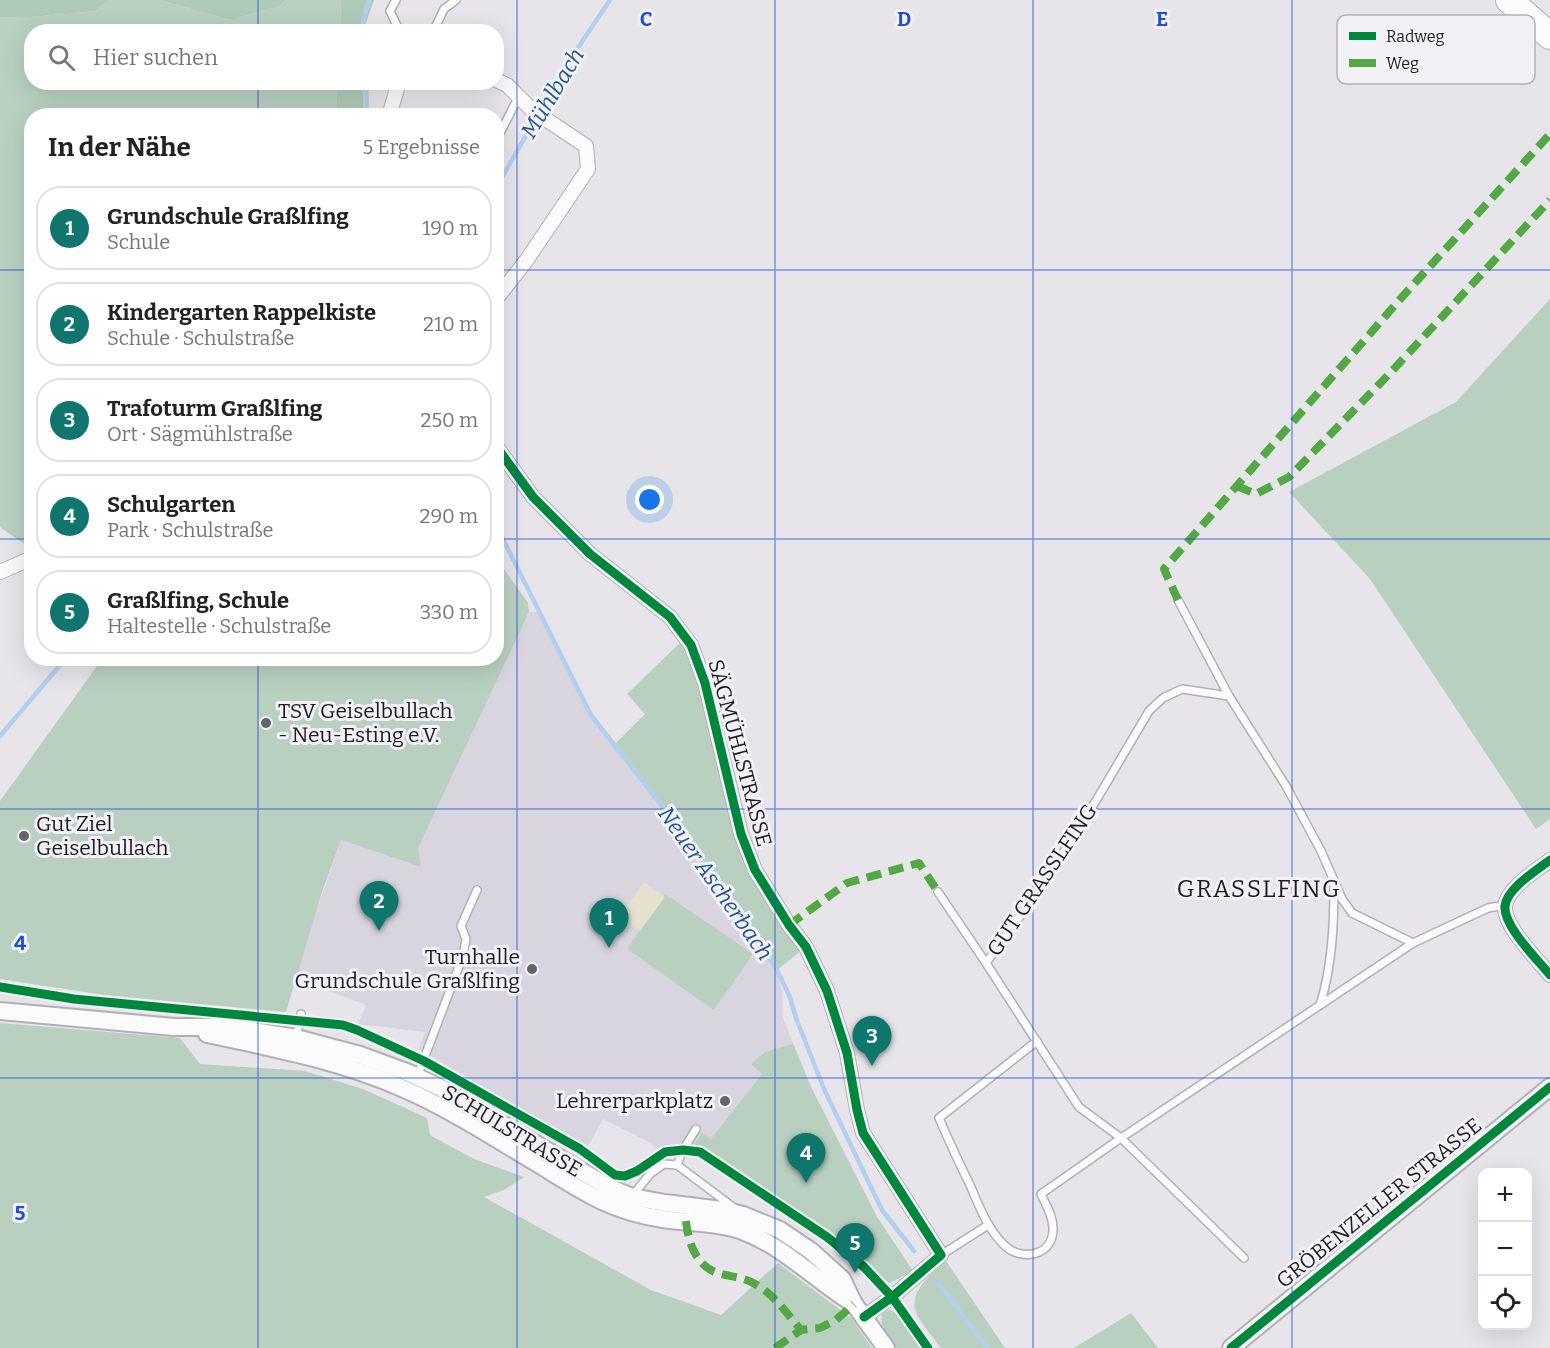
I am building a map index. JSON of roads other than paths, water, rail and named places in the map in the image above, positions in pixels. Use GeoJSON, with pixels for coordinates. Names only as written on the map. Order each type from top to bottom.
{"type":"FeatureCollection","features":[{"type":"Feature","properties":{"kind":"highway"},"geometry":{"type":"LineString","coordinates":[[1509,0],[1526,15]]}},
{"type":"Feature","properties":{"kind":"highway"},"geometry":{"type":"LineString","coordinates":[[1535,23],[1550,36]]}},
{"type":"Feature","properties":{"kind":"street"},"geometry":{"type":"LineString","coordinates":[[504,84],[532,110],[586,146],[588,168],[526,261],[504,288]]}},
{"type":"Feature","properties":{"kind":"street"},"geometry":{"type":"LineString","coordinates":[[391,108],[397,90]]}},
{"type":"Feature","properties":{"kind":"street","name":"SÄGMÜHLSTRASSE"},"geometry":{"type":"LineString","coordinates":[[504,457],[533,497],[590,554],[670,617],[691,645],[705,683],[741,834],[755,870],[789,925],[806,947],[827,991],[847,1053],[863,1133],[938,1258]]}},
{"type":"Feature","properties":{"kind":"street"},"geometry":{"type":"LineString","coordinates":[[0,572],[24,562]]}},
{"type":"Feature","properties":{"kind":"street"},"geometry":{"type":"LineString","coordinates":[[1550,860],[1515,887],[1505,905],[1507,920],[1550,975]]}},
{"type":"Feature","properties":{"kind":"street","name":"SCHULSTRASSE"},"geometry":{"type":"LineString","coordinates":[[0,1011],[174,1027],[230,1027],[296,1038],[360,1055],[441,1088],[587,1176],[632,1197],[722,1210],[743,1215],[780,1230],[811,1251],[842,1279],[859,1310],[886,1348]]}},
{"type":"Feature","properties":{"kind":"street","name":"SCHULSTRASSE"},"geometry":{"type":"LineString","coordinates":[[174,1027],[301,1055],[356,1070],[403,1088],[604,1202],[638,1214],[739,1230],[774,1245],[859,1310]]}},
{"type":"Feature","properties":{"kind":"street","name":"GRÖBENZELLER STRASSE"},"geometry":{"type":"LineString","coordinates":[[1231,1348],[1550,1087]]}},
{"type":"Feature","properties":{"kind":"street"},"geometry":{"type":"LineString","coordinates":[[859,1310],[923,1272],[938,1258]]}},
{"type":"Feature","properties":{"kind":"lane"},"geometry":{"type":"LineString","coordinates":[[396,0],[390,11],[396,24]]}},
{"type":"Feature","properties":{"kind":"lane"},"geometry":{"type":"LineString","coordinates":[[437,24],[444,9],[456,0]]}},
{"type":"Feature","properties":{"kind":"lane"},"geometry":{"type":"LineString","coordinates":[[504,125],[519,96]]}},
{"type":"Feature","properties":{"kind":"lane"},"geometry":{"type":"LineString","coordinates":[[1178,600],[1228,696],[1286,786],[1322,851],[1342,899],[1352,913],[1413,943]]}},
{"type":"Feature","properties":{"kind":"lane","name":"GUT GRASSLFING"},"geometry":{"type":"LineString","coordinates":[[1228,696],[1182,689],[1163,699],[1149,711],[1042,886],[986,963],[1079,1107],[1121,1138],[1244,1258]]}},
{"type":"Feature","properties":{"kind":"lane"},"geometry":{"type":"LineString","coordinates":[[1320,1005],[1327,984],[1334,883]]}},
{"type":"Feature","properties":{"kind":"lane"},"geometry":{"type":"LineString","coordinates":[[417,1077],[463,956],[466,939],[461,926],[477,890]]}},
{"type":"Feature","properties":{"kind":"lane"},"geometry":{"type":"LineString","coordinates":[[938,892],[986,963]]}},
{"type":"Feature","properties":{"kind":"lane"},"geometry":{"type":"LineString","coordinates":[[1037,1041],[939,1118],[988,1225],[1005,1246],[1020,1254],[1035,1255],[1051,1242],[1054,1231],[1053,1219],[1041,1194],[1413,943],[1488,908],[1505,905]]}},
{"type":"Feature","properties":{"kind":"lane"},"geometry":{"type":"LineString","coordinates":[[301,1014],[296,1038],[301,1055]]}},
{"type":"Feature","properties":{"kind":"lane"},"geometry":{"type":"LineString","coordinates":[[677,1165],[696,1129]]}},
{"type":"Feature","properties":{"kind":"lane"},"geometry":{"type":"LineString","coordinates":[[638,1214],[632,1197],[650,1174],[664,1164],[677,1165],[743,1215]]}},
{"type":"Feature","properties":{"kind":"lane"},"geometry":{"type":"LineString","coordinates":[[938,1258],[988,1225]]}},
{"type":"Feature","properties":{"kind":"waterway","name":"Neuer Ascherbach"},"geometry":{"type":"LineString","coordinates":[[363,24],[369,0]]}},
{"type":"Feature","properties":{"kind":"waterway","name":"Mühlbach"},"geometry":{"type":"LineString","coordinates":[[504,174],[567,64],[610,0]]}},
{"type":"Feature","properties":{"kind":"waterway","name":"Neuer Ascherbach"},"geometry":{"type":"LineString","coordinates":[[366,90],[367,108]]}},
{"type":"Feature","properties":{"kind":"waterway","name":"Neuer Ascherbach"},"geometry":{"type":"LineString","coordinates":[[504,541],[591,715],[707,864],[777,970],[789,995],[824,1089],[882,1210],[914,1251]]}},
{"type":"Feature","properties":{"kind":"waterway"},"geometry":{"type":"LineString","coordinates":[[0,736],[59,666]]}},
{"type":"Feature","properties":{"kind":"waterway","name":"Neuer Ascherbach"},"geometry":{"type":"LineString","coordinates":[[939,1283],[987,1348]]}},
{"type":"Feature","properties":{"kind":"place","name":"TSV Geiselbullach - Neu-Esting e.V."},"geometry":{"type":"Point","coordinates":[266,723]}},
{"type":"Feature","properties":{"kind":"place","name":"Gut Ziel Geiselbullach"},"geometry":{"type":"Point","coordinates":[24,836]}},
{"type":"Feature","properties":{"kind":"place","name":"Kindergarten Rappelkiste"},"geometry":{"type":"Point","coordinates":[379,931]}},
{"type":"Feature","properties":{"kind":"place","name":"Grundschule Graßlfing"},"geometry":{"type":"Point","coordinates":[609,948]}},
{"type":"Feature","properties":{"kind":"place","name":"Turnhalle Grundschule Graßlfing"},"geometry":{"type":"Point","coordinates":[532,969]}},
{"type":"Feature","properties":{"kind":"place","name":"Trafoturm Graßlfing"},"geometry":{"type":"Point","coordinates":[872,1066]}},
{"type":"Feature","properties":{"kind":"place","name":"Lehrerparkplatz"},"geometry":{"type":"Point","coordinates":[725,1101]}},
{"type":"Feature","properties":{"kind":"place","name":"Schulgarten"},"geometry":{"type":"Point","coordinates":[806,1183]}},
{"type":"Feature","properties":{"kind":"place","name":"Graßlfing, Schule"},"geometry":{"type":"Point","coordinates":[855,1273]}},
{"type":"Feature","properties":{"kind":"district","name":"GRASSLFING"},"geometry":{"type":"Point","coordinates":[1259,889]}}]}
